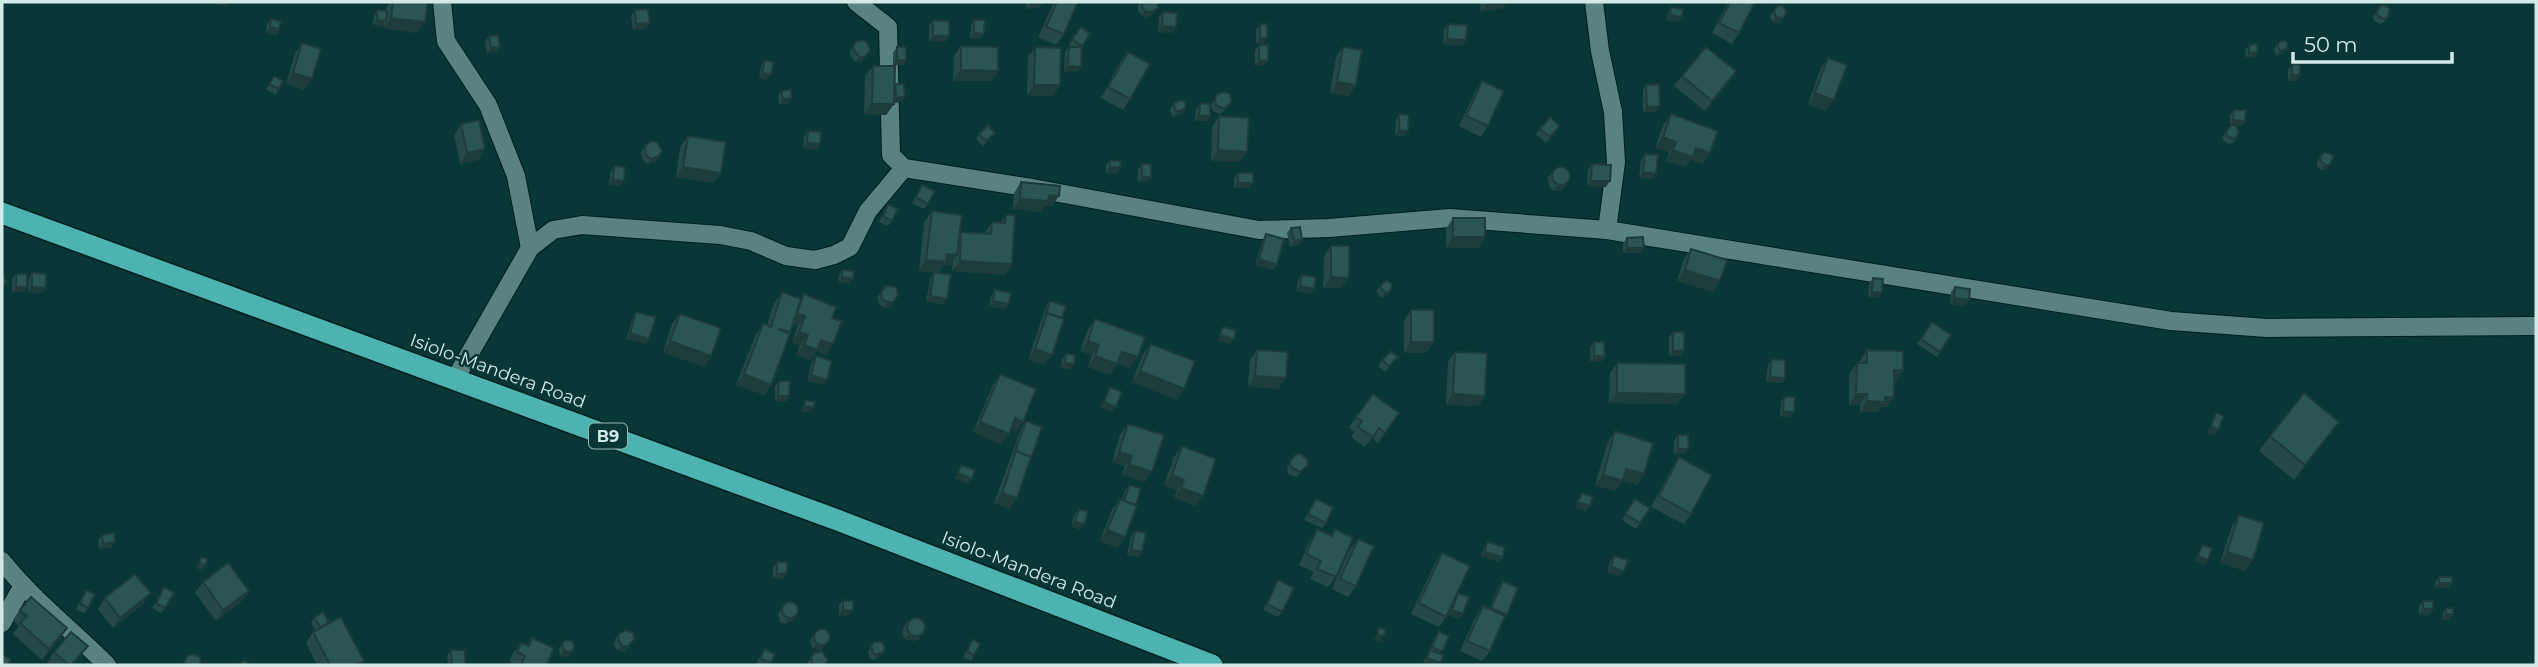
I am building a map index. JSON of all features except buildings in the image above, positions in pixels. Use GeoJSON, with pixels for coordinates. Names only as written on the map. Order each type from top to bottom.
{"type":"FeatureCollection","features":[{"type":"Feature","properties":{"kind":"highway","name":"Isiolo-Mandera Road"},"geometry":{"type":"LineString","coordinates":[[2,213],[840,521],[1212,665]]}},
{"type":"Feature","properties":{"kind":"street"},"geometry":{"type":"LineString","coordinates":[[442,2],[446,41],[488,105],[516,176],[530,248]]}},
{"type":"Feature","properties":{"kind":"street"},"geometry":{"type":"LineString","coordinates":[[856,2],[888,27],[891,155],[904,168],[1032,188],[1259,230],[1329,228],[1450,218],[1508,220],[1607,230],[2171,321],[2267,328],[2536,326]]}},
{"type":"Feature","properties":{"kind":"street"},"geometry":{"type":"LineString","coordinates":[[1594,2],[1615,137],[1616,162],[1607,230]]}},
{"type":"Feature","properties":{"kind":"street"},"geometry":{"type":"LineString","coordinates":[[455,379],[530,248],[553,230],[582,226],[720,235],[751,241],[786,257],[815,260],[850,247],[868,211],[904,168]]}},
{"type":"Feature","properties":{"kind":"street"},"geometry":{"type":"LineString","coordinates":[[2,561],[22,587],[107,665]]}},
{"type":"Feature","properties":{"kind":"street"},"geometry":{"type":"LineString","coordinates":[[2,623],[22,587]]}}]}
